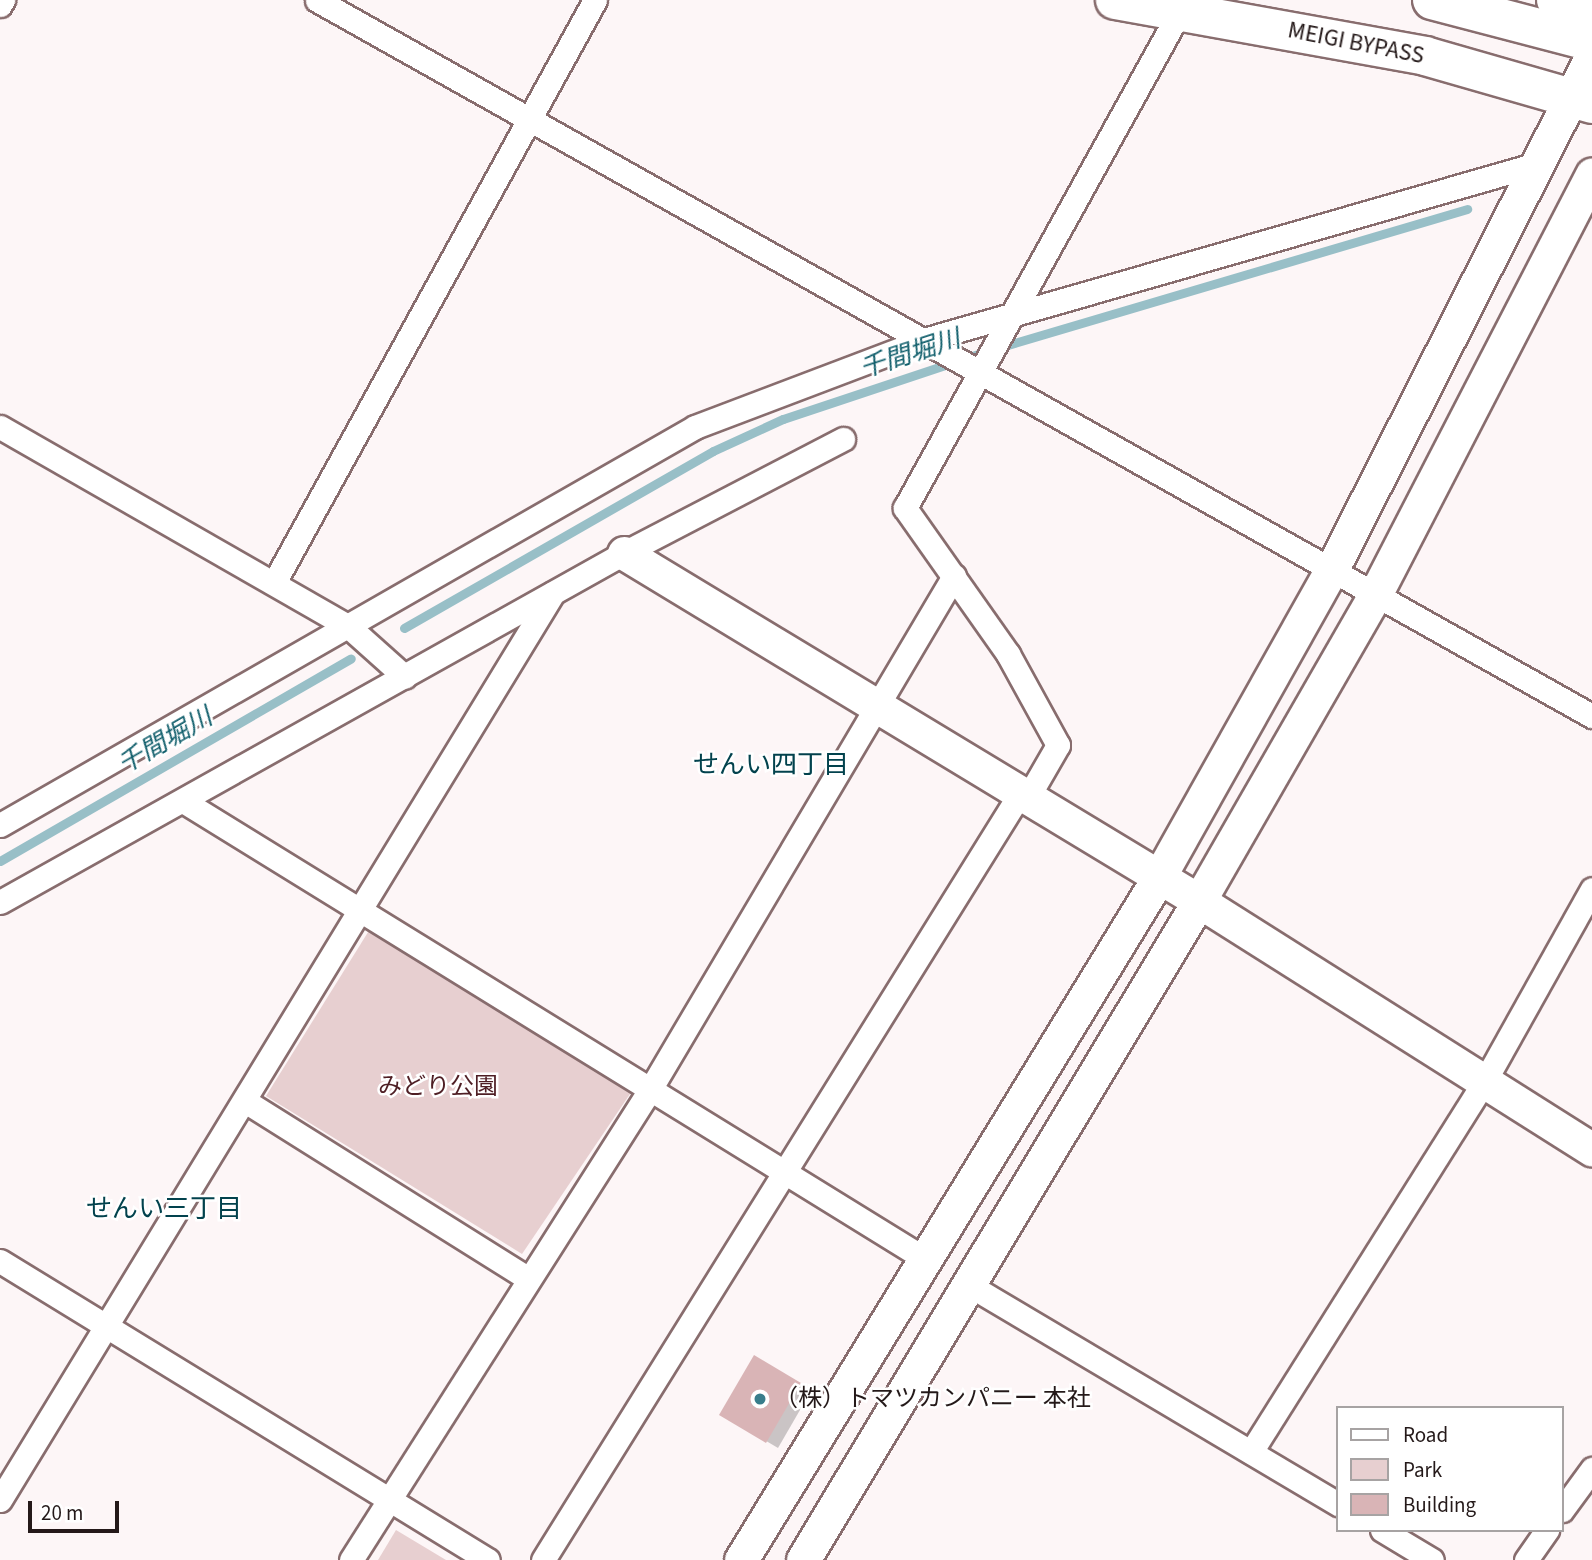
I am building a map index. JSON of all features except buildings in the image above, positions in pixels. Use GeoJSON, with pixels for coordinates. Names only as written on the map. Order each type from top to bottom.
{"type":"FeatureCollection","features":[{"type":"Feature","properties":{"kind":"highway","name":"MEIGI BYPASS"},"geometry":{"type":"LineString","coordinates":[[1115,0],[1424,56],[1581,101]]}},
{"type":"Feature","properties":{"kind":"highway"},"geometry":{"type":"LineString","coordinates":[[1556,0],[1592,7]]}},
{"type":"Feature","properties":{"kind":"highway"},"geometry":{"type":"LineString","coordinates":[[1576,0],[1592,7]]}},
{"type":"Feature","properties":{"kind":"highway"},"geometry":{"type":"LineString","coordinates":[[1450,4],[1592,42]]}},
{"type":"Feature","properties":{"kind":"street"},"geometry":{"type":"LineString","coordinates":[[0,5],[3,0]]}},
{"type":"Feature","properties":{"kind":"street"},"geometry":{"type":"LineString","coordinates":[[317,0],[1333,567],[1592,716]]}},
{"type":"Feature","properties":{"kind":"street"},"geometry":{"type":"LineString","coordinates":[[275,581],[532,122],[595,0]]}},
{"type":"Feature","properties":{"kind":"street"},"geometry":{"type":"LineString","coordinates":[[543,1560],[1058,745],[1008,654],[905,508],[982,370],[1015,319],[1180,11]]}},
{"type":"Feature","properties":{"kind":"street"},"geometry":{"type":"LineString","coordinates":[[741,1560],[1159,877],[1333,567],[1537,164],[1581,101],[1592,56]]}},
{"type":"Feature","properties":{"kind":"street"},"geometry":{"type":"LineString","coordinates":[[0,825],[695,427],[1015,319],[1537,164]]}},
{"type":"Feature","properties":{"kind":"street"},"geometry":{"type":"LineString","coordinates":[[803,1560],[1199,901],[1376,593],[1592,175]]}},
{"type":"Feature","properties":{"kind":"street"},"geometry":{"type":"LineString","coordinates":[[0,426],[275,581],[348,626],[405,677]]}},
{"type":"Feature","properties":{"kind":"street"},"geometry":{"type":"LineString","coordinates":[[0,902],[624,553],[843,439]]}},
{"type":"Feature","properties":{"kind":"street"},"geometry":{"type":"LineString","coordinates":[[624,553],[1199,901],[1483,1084],[1592,1149]]}},
{"type":"Feature","properties":{"kind":"street"},"geometry":{"type":"LineString","coordinates":[[351,1560],[651,1088],[954,576]]}},
{"type":"Feature","properties":{"kind":"street"},"geometry":{"type":"LineString","coordinates":[[0,1500],[108,1327],[553,593]]}},
{"type":"Feature","properties":{"kind":"street"},"geometry":{"type":"LineString","coordinates":[[183,802],[361,909],[925,1259]]}},
{"type":"Feature","properties":{"kind":"street"},"geometry":{"type":"LineString","coordinates":[[1251,1452],[1483,1084],[1592,889]]}},
{"type":"Feature","properties":{"kind":"street"},"geometry":{"type":"LineString","coordinates":[[245,1101],[528,1279]]}},
{"type":"Feature","properties":{"kind":"street"},"geometry":{"type":"LineString","coordinates":[[0,1261],[488,1560]]}},
{"type":"Feature","properties":{"kind":"street"},"geometry":{"type":"LineString","coordinates":[[969,1285],[1336,1503]]}},
{"type":"Feature","properties":{"kind":"street"},"geometry":{"type":"LineString","coordinates":[[1564,1507],[1592,1469]]}},
{"type":"Feature","properties":{"kind":"street"},"geometry":{"type":"LineString","coordinates":[[1385,1532],[1432,1560]]}},
{"type":"Feature","properties":{"kind":"street"},"geometry":{"type":"LineString","coordinates":[[1526,1560],[1547,1532]]}},
{"type":"Feature","properties":{"kind":"green space","name":"みどり公園"},"geometry":{"type":"Polygon","coordinates":[[[370,929],[632,1091],[522,1254],[266,1096],[370,929]]]}},
{"type":"Feature","properties":{"kind":"green space"},"geometry":{"type":"Polygon","coordinates":[[[396,1530],[446,1560],[378,1560],[396,1530]]]}},
{"type":"Feature","properties":{"kind":"waterway","name":"千間堀川"},"geometry":{"type":"LineString","coordinates":[[404,628],[713,451],[783,419],[984,352],[1467,209]]}},
{"type":"Feature","properties":{"kind":"waterway","name":"千間堀川"},"geometry":{"type":"LineString","coordinates":[[0,861],[351,658]]}},
{"type":"Feature","properties":{"kind":"place","name":"（株）トマツカンパニー 本社"},"geometry":{"type":"Point","coordinates":[760,1399]}},
{"type":"Feature","properties":{"kind":"district","name":"せんい四丁目"},"geometry":{"type":"Point","coordinates":[771,765]}},
{"type":"Feature","properties":{"kind":"district","name":"せんい三丁目"},"geometry":{"type":"Point","coordinates":[164,1209]}}]}
